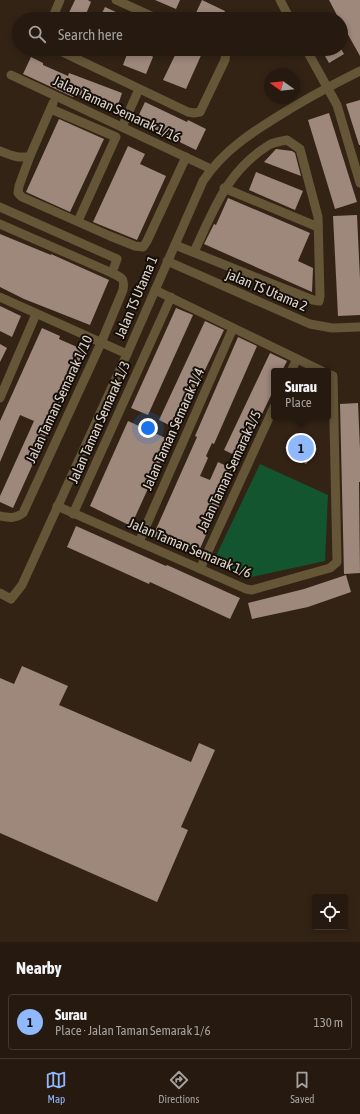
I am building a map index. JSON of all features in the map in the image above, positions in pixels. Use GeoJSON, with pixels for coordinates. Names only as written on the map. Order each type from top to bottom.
{"type":"FeatureCollection","features":[{"type":"Feature","properties":{"kind":"street"},"geometry":{"type":"LineString","coordinates":[[55,12],[60,0]]}},
{"type":"Feature","properties":{"kind":"street"},"geometry":{"type":"LineString","coordinates":[[116,0],[143,12]]}},
{"type":"Feature","properties":{"kind":"street"},"geometry":{"type":"LineString","coordinates":[[280,0],[286,12]]}},
{"type":"Feature","properties":{"kind":"street"},"geometry":{"type":"LineString","coordinates":[[71,56],[188,112],[194,113],[200,112],[225,60],[226,56]]}},
{"type":"Feature","properties":{"kind":"street"},"geometry":{"type":"LineString","coordinates":[[310,56],[337,105],[360,183]]}},
{"type":"Feature","properties":{"kind":"street","name":"Jalan TS Utama 1"},"geometry":{"type":"LineString","coordinates":[[0,593],[11,598],[22,585],[127,354],[203,181],[211,169],[225,154],[248,134],[327,87],[360,71]]}},
{"type":"Feature","properties":{"kind":"street","name":"Jalan Taman Semarak 1/16"},"geometry":{"type":"LineString","coordinates":[[10,75],[211,169]]}},
{"type":"Feature","properties":{"kind":"street"},"geometry":{"type":"LineString","coordinates":[[122,127],[140,89]]}},
{"type":"Feature","properties":{"kind":"street"},"geometry":{"type":"LineString","coordinates":[[56,97],[30,156],[19,186],[18,193],[28,200],[135,246],[143,247],[186,157]]}},
{"type":"Feature","properties":{"kind":"street"},"geometry":{"type":"LineString","coordinates":[[51,109],[116,137],[78,221]]}},
{"type":"Feature","properties":{"kind":"street"},"geometry":{"type":"LineString","coordinates":[[175,245],[313,300],[318,300],[320,296],[318,217],[300,149],[287,140],[270,145],[248,161],[224,188],[194,252]]}},
{"type":"Feature","properties":{"kind":"street"},"geometry":{"type":"LineString","coordinates":[[0,151],[17,157],[24,158],[30,156]]}},
{"type":"Feature","properties":{"kind":"street"},"geometry":{"type":"LineString","coordinates":[[224,188],[318,228]]}},
{"type":"Feature","properties":{"kind":"street"},"geometry":{"type":"LineString","coordinates":[[0,207],[116,258],[117,262],[112,273],[0,224]]}},
{"type":"Feature","properties":{"kind":"street","name":"jalan TS Utama 2"},"geometry":{"type":"LineString","coordinates":[[167,261],[310,324],[332,328],[360,327]]}},
{"type":"Feature","properties":{"kind":"street","name":"Jalan Taman Semarak 1/10"},"geometry":{"type":"LineString","coordinates":[[0,516],[11,518],[18,517],[23,513],[101,343],[123,290],[124,282],[121,277],[112,273]]}},
{"type":"Feature","properties":{"kind":"street"},"geometry":{"type":"LineString","coordinates":[[155,290],[316,368]]}},
{"type":"Feature","properties":{"kind":"street"},"geometry":{"type":"LineString","coordinates":[[0,297],[127,354]]}},
{"type":"Feature","properties":{"kind":"street","name":"Jalan Taman Semarak 1/3"},"geometry":{"type":"LineString","coordinates":[[73,514],[171,297]]}},
{"type":"Feature","properties":{"kind":"street"},"geometry":{"type":"LineString","coordinates":[[0,398],[36,314]]}},
{"type":"Feature","properties":{"kind":"street","name":"Jalan Taman Semarak 1/4"},"geometry":{"type":"LineString","coordinates":[[139,542],[233,328]]}},
{"type":"Feature","properties":{"kind":"street"},"geometry":{"type":"LineString","coordinates":[[292,368],[297,359]]}},
{"type":"Feature","properties":{"kind":"street"},"geometry":{"type":"LineString","coordinates":[[0,373],[9,377]]}},
{"type":"Feature","properties":{"kind":"street","name":"Jalan Taman Semarak 1/6"},"geometry":{"type":"LineString","coordinates":[[57,506],[246,589],[252,590],[330,568],[337,562],[333,376],[331,375]]}},
{"type":"Feature","properties":{"kind":"street","name":"Jalan Taman Semarak 1/5"},"geometry":{"type":"LineString","coordinates":[[200,569],[271,414]]}},
{"type":"Feature","properties":{"kind":"green space"},"geometry":{"type":"Polygon","coordinates":[[[260,464],[328,495],[325,561],[252,577],[213,562],[260,464]]]}},
{"type":"Feature","properties":{"kind":"building"},"geometry":{"type":"Polygon","coordinates":[[[75,0],[88,0],[91,2],[87,12],[69,12],[75,0]]]}},
{"type":"Feature","properties":{"kind":"building"},"geometry":{"type":"Polygon","coordinates":[[[155,0],[180,0],[176,9],[155,0]]]}},
{"type":"Feature","properties":{"kind":"building"},"geometry":{"type":"Polygon","coordinates":[[[202,0],[225,11],[224,12],[196,12],[202,0]]]}},
{"type":"Feature","properties":{"kind":"building"},"geometry":{"type":"Polygon","coordinates":[[[329,0],[360,0],[360,56],[348,35],[348,12],[335,12],[329,0]]]}},
{"type":"Feature","properties":{"kind":"building"},"geometry":{"type":"Polygon","coordinates":[[[105,7],[116,12],[102,12],[105,7]]]}},
{"type":"Feature","properties":{"kind":"building"},"geometry":{"type":"Polygon","coordinates":[[[126,56],[153,57],[146,74],[123,65],[126,56]]]}},
{"type":"Feature","properties":{"kind":"building"},"geometry":{"type":"Polygon","coordinates":[[[175,56],[201,56],[186,89],[163,80],[175,56]]]}},
{"type":"Feature","properties":{"kind":"building"},"geometry":{"type":"Polygon","coordinates":[[[325,56],[341,56],[329,63],[325,56]]]}},
{"type":"Feature","properties":{"kind":"building"},"geometry":{"type":"Polygon","coordinates":[[[31,57],[43,63],[43,65],[68,76],[69,73],[122,93],[117,108],[75,93],[73,97],[23,74],[31,57]]]}},
{"type":"Feature","properties":{"kind":"building"},"geometry":{"type":"Polygon","coordinates":[[[360,100],[360,145],[359,145],[346,104],[360,100]]]}},
{"type":"Feature","properties":{"kind":"building"},"geometry":{"type":"Polygon","coordinates":[[[145,102],[187,122],[188,120],[206,129],[196,150],[151,128],[150,130],[135,123],[145,102]]]}},
{"type":"Feature","properties":{"kind":"building"},"geometry":{"type":"Polygon","coordinates":[[[329,113],[357,202],[335,209],[308,120],[329,113]]]}},
{"type":"Feature","properties":{"kind":"building"},"geometry":{"type":"Polygon","coordinates":[[[59,119],[104,139],[70,212],[26,192],[59,119]]]}},
{"type":"Feature","properties":{"kind":"building"},"geometry":{"type":"Polygon","coordinates":[[[128,146],[145,154],[140,164],[166,176],[137,240],[93,222],[128,146]]]}},
{"type":"Feature","properties":{"kind":"building"},"geometry":{"type":"Polygon","coordinates":[[[276,149],[292,151],[295,153],[301,176],[264,162],[276,149]]]}},
{"type":"Feature","properties":{"kind":"building"},"geometry":{"type":"Polygon","coordinates":[[[256,172],[303,191],[295,210],[249,190],[256,172]]]}},
{"type":"Feature","properties":{"kind":"building"},"geometry":{"type":"Polygon","coordinates":[[[228,198],[310,233],[298,261],[313,268],[312,292],[204,244],[214,224],[216,225],[228,198]]]}},
{"type":"Feature","properties":{"kind":"building"},"geometry":{"type":"Polygon","coordinates":[[[357,215],[360,315],[338,316],[333,216],[357,215]]]}},
{"type":"Feature","properties":{"kind":"building"},"geometry":{"type":"Polygon","coordinates":[[[0,234],[51,254],[109,280],[90,325],[24,299],[0,287],[0,234]]]}},
{"type":"Feature","properties":{"kind":"building"},"geometry":{"type":"Polygon","coordinates":[[[0,306],[21,316],[12,337],[0,331],[0,306]]]}},
{"type":"Feature","properties":{"kind":"building"},"geometry":{"type":"Polygon","coordinates":[[[176,308],[193,315],[148,415],[131,408],[176,308]]]}},
{"type":"Feature","properties":{"kind":"building"},"geometry":{"type":"Polygon","coordinates":[[[205,321],[224,330],[177,429],[159,420],[205,321]]]}},
{"type":"Feature","properties":{"kind":"building"},"geometry":{"type":"Polygon","coordinates":[[[42,328],[60,336],[59,339],[86,351],[52,427],[50,426],[13,508],[0,502],[0,496],[34,421],[20,415],[0,462],[0,421],[42,328]]]}},
{"type":"Feature","properties":{"kind":"building"},"geometry":{"type":"Polygon","coordinates":[[[238,337],[257,346],[214,444],[212,443],[206,456],[208,458],[200,476],[210,480],[218,462],[235,470],[198,553],[169,540],[167,543],[153,536],[197,437],[195,436],[238,337]]]}},
{"type":"Feature","properties":{"kind":"building"},"geometry":{"type":"Polygon","coordinates":[[[0,344],[7,348],[0,362],[0,344]]]}},
{"type":"Feature","properties":{"kind":"building"},"geometry":{"type":"Polygon","coordinates":[[[270,353],[287,361],[284,368],[271,368],[271,395],[241,458],[224,450],[270,353]]]}},
{"type":"Feature","properties":{"kind":"building"},"geometry":{"type":"Polygon","coordinates":[[[358,403],[360,449],[360,573],[344,574],[340,404],[358,403]]]}},
{"type":"Feature","properties":{"kind":"building"},"geometry":{"type":"Polygon","coordinates":[[[128,421],[170,440],[131,526],[90,506],[128,421]]]}},
{"type":"Feature","properties":{"kind":"building"},"geometry":{"type":"Polygon","coordinates":[[[296,433],[317,449],[306,464],[285,448],[296,433]]]}},
{"type":"Feature","properties":{"kind":"building"},"geometry":{"type":"Polygon","coordinates":[[[76,526],[240,598],[230,619],[150,582],[149,584],[67,547],[76,526]]]}},
{"type":"Feature","properties":{"kind":"building"},"geometry":{"type":"Polygon","coordinates":[[[346,575],[351,592],[308,607],[252,619],[248,603],[304,589],[346,575]]]}},
{"type":"Feature","properties":{"kind":"building"},"geometry":{"type":"Polygon","coordinates":[[[22,666],[68,686],[59,705],[191,762],[199,743],[215,750],[181,827],[188,830],[157,902],[0,833],[0,678],[14,684],[22,666]]]}},
{"type":"Feature","properties":{"kind":"place","name":"Surau"},"geometry":{"type":"Point","coordinates":[301,448]}}]}
